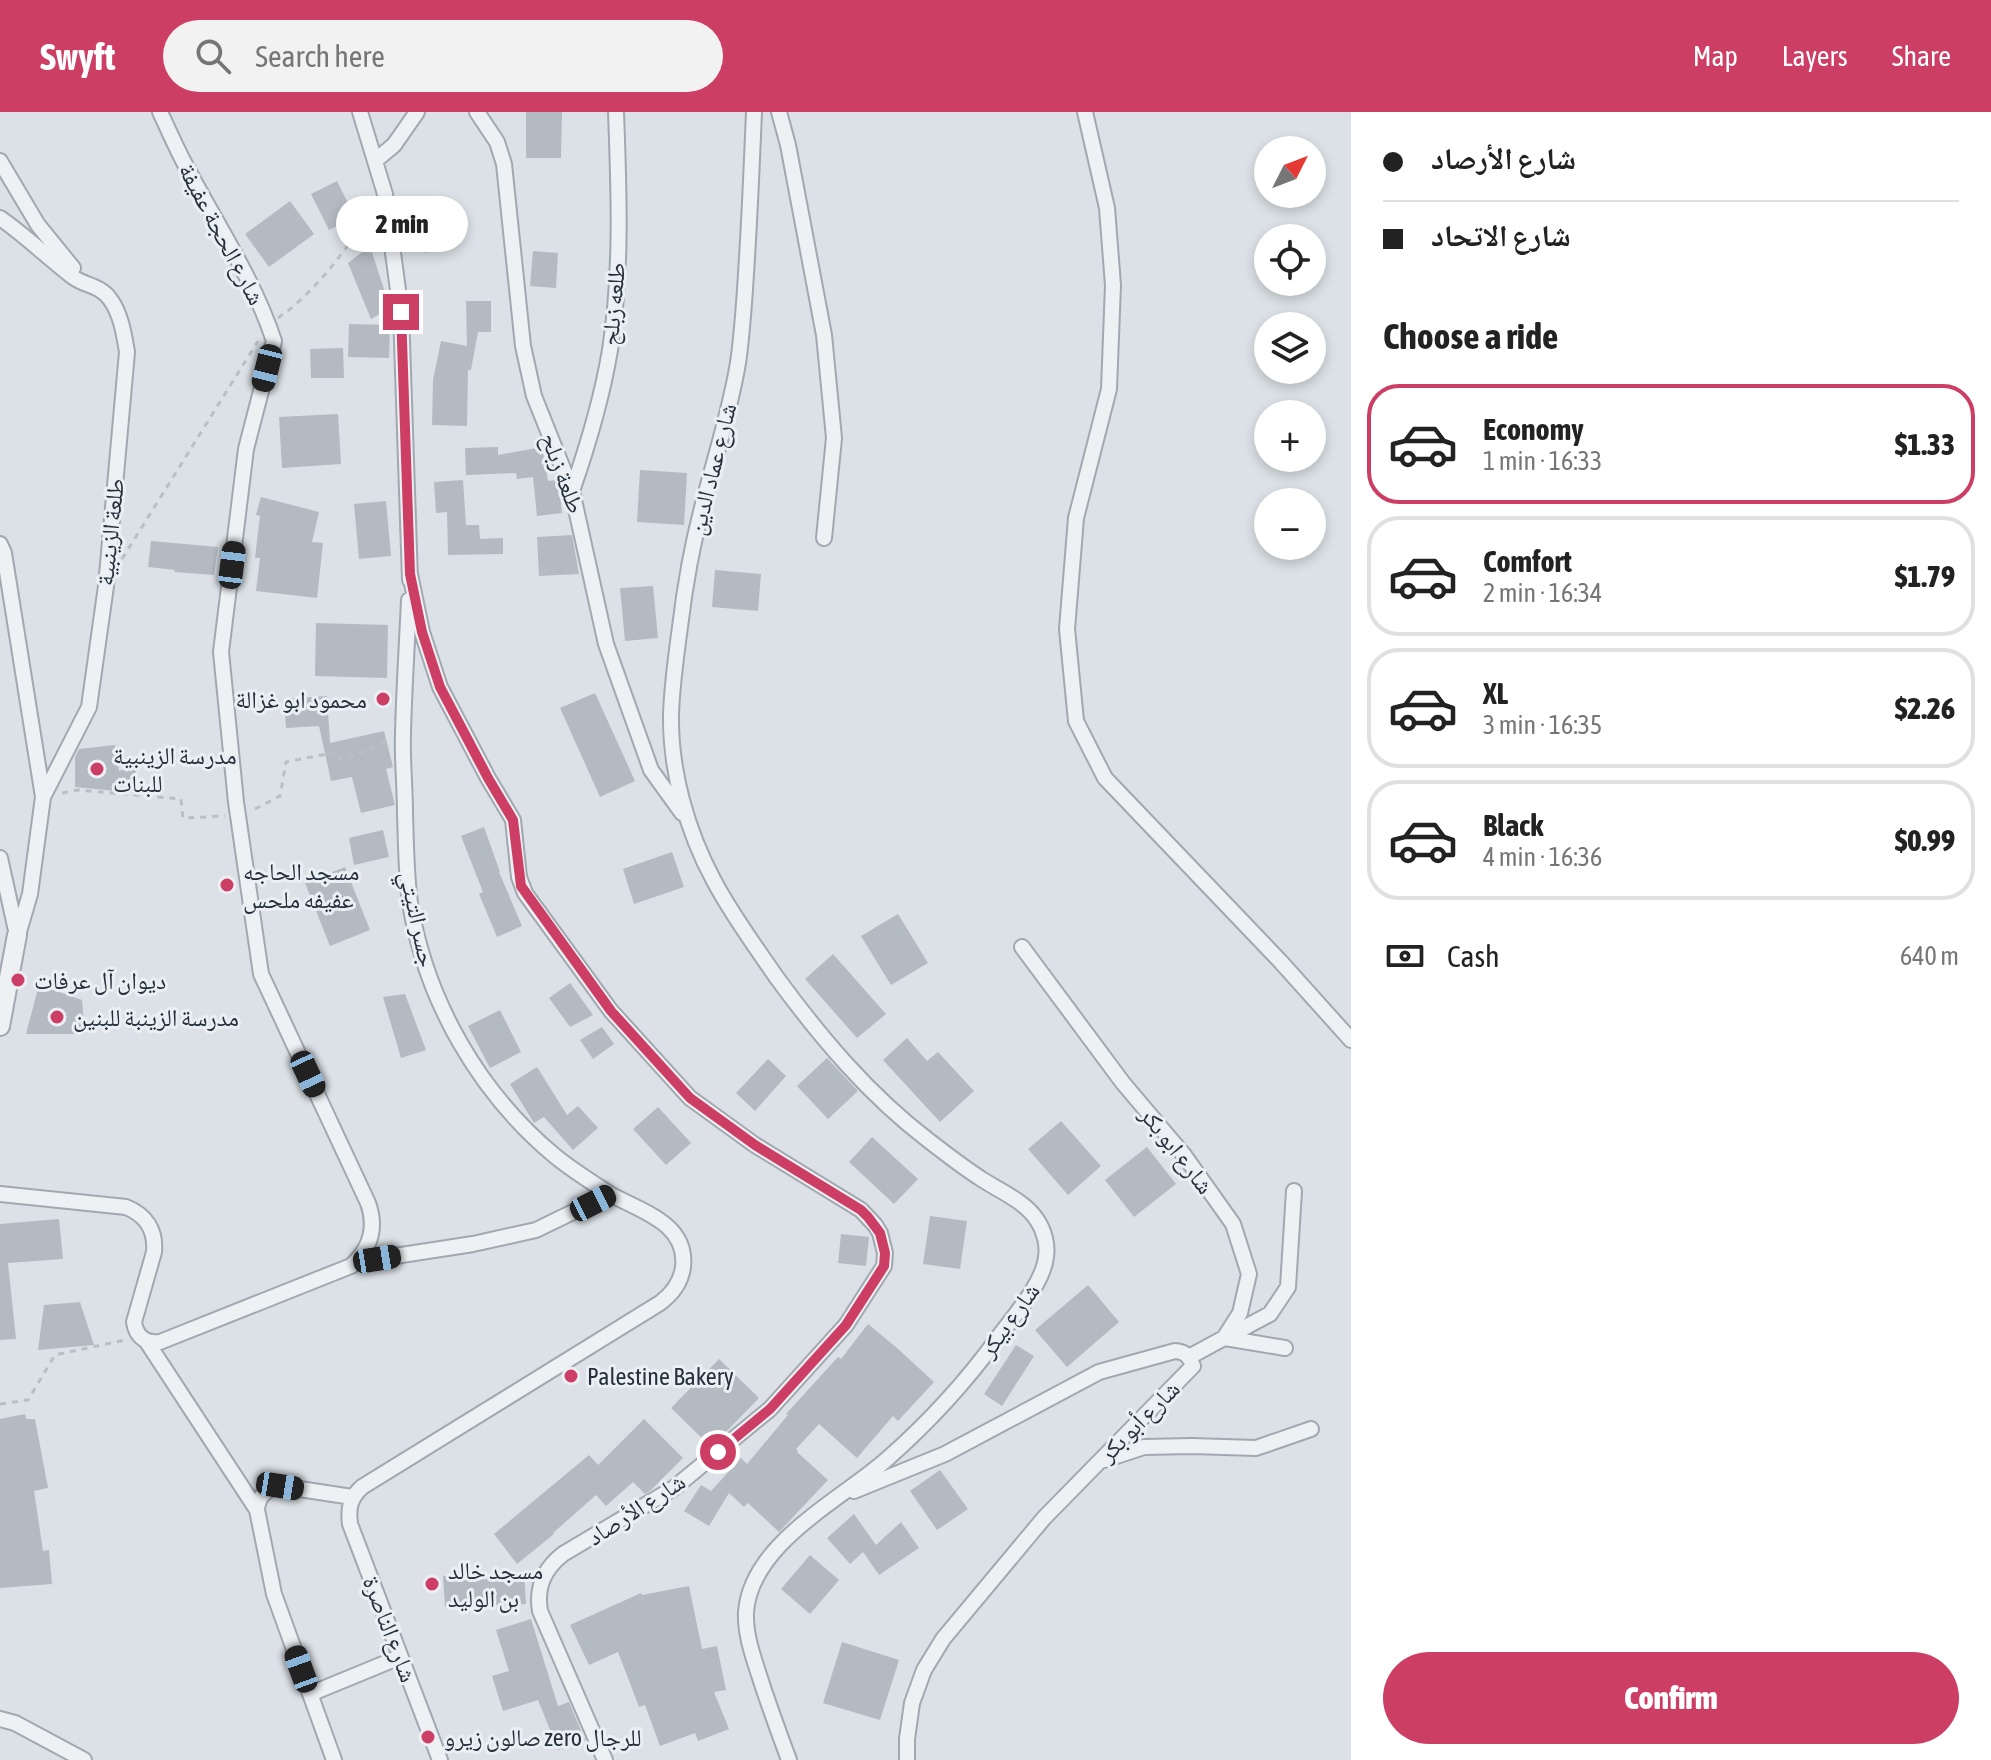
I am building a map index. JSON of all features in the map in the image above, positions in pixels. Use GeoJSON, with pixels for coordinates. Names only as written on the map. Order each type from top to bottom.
{"type":"FeatureCollection","features":[{"type":"Feature","properties":{"kind":"street","name":"شارع الحجة عفيفة"},"geometry":{"type":"LineString","coordinates":[[160,112],[186,167],[240,263],[274,341],[246,449],[221,652],[238,815],[261,974],[368,1203],[372,1219],[371,1238],[356,1262]]}},
{"type":"Feature","properties":{"kind":"street"},"geometry":{"type":"LineString","coordinates":[[360,112],[385,194],[401,312],[410,574]]}},
{"type":"Feature","properties":{"kind":"street"},"geometry":{"type":"LineString","coordinates":[[376,160],[394,145],[417,112]]}},
{"type":"Feature","properties":{"kind":"street","name":"طلعة زبلح"},"geometry":{"type":"LineString","coordinates":[[477,112],[497,142],[504,164],[523,346],[534,396],[572,491],[606,644],[651,770],[689,823]]}},
{"type":"Feature","properties":{"kind":"street","name":"طلعه زبلح"},"geometry":{"type":"LineString","coordinates":[[572,491],[594,426],[610,350],[617,276],[616,112]]}},
{"type":"Feature","properties":{"kind":"street","name":"شارع عماد الدين"},"geometry":{"type":"LineString","coordinates":[[689,823],[673,750],[673,681],[687,568],[738,363],[746,283],[754,112]]}},
{"type":"Feature","properties":{"kind":"street"},"geometry":{"type":"LineString","coordinates":[[779,112],[824,335],[834,438],[824,538]]}},
{"type":"Feature","properties":{"kind":"street"},"geometry":{"type":"LineString","coordinates":[[1085,112],[1107,208],[1113,285],[1109,389],[1076,518],[1067,629],[1076,721],[1105,778],[1351,1040]]}},
{"type":"Feature","properties":{"kind":"street"},"geometry":{"type":"LineString","coordinates":[[0,161],[38,225],[81,282]]}},
{"type":"Feature","properties":{"kind":"street"},"geometry":{"type":"LineString","coordinates":[[0,218],[81,282]]}},
{"type":"Feature","properties":{"kind":"street","name":"طلعة الزينبية"},"geometry":{"type":"LineString","coordinates":[[43,797],[89,707],[106,586],[126,369],[127,352],[120,320],[111,300],[94,285],[81,282]]}},
{"type":"Feature","properties":{"kind":"street"},"geometry":{"type":"LineString","coordinates":[[0,544],[4,553],[43,797],[30,894],[17,935],[0,1026]]}},
{"type":"Feature","properties":{"kind":"street","name":"جسر التيتي"},"geometry":{"type":"LineString","coordinates":[[352,1497],[362,1487],[660,1303],[674,1290],[683,1265],[678,1238],[666,1224],[610,1195],[576,1172],[516,1119],[474,1066],[442,1007],[423,957],[411,905],[405,852],[403,735],[410,574]]}},
{"type":"Feature","properties":{"kind":"street","name":"شارع الأرصاد"},"geometry":{"type":"LineString","coordinates":[[410,574],[422,632],[440,687],[513,820],[519,877],[525,893],[611,1011],[690,1098],[755,1145],[861,1210],[875,1225],[883,1243],[884,1266],[846,1325],[770,1409],[674,1488],[563,1554],[544,1574],[539,1593],[540,1611],[605,1760]]}},
{"type":"Feature","properties":{"kind":"street","name":"شارع بيكر"},"geometry":{"type":"LineString","coordinates":[[689,823],[711,877],[738,923],[840,1058],[877,1097],[923,1137],[1027,1209],[1037,1220],[1045,1238],[1046,1258],[1041,1277],[989,1350],[954,1392],[885,1461],[804,1524],[767,1560],[751,1587],[747,1606],[748,1638],[789,1760]]}},
{"type":"Feature","properties":{"kind":"street"},"geometry":{"type":"LineString","coordinates":[[0,858],[17,935]]}},
{"type":"Feature","properties":{"kind":"street","name":"شارع ابو بكر"},"geometry":{"type":"LineString","coordinates":[[1022,947],[1123,1083],[1184,1155],[1233,1224],[1249,1274],[1240,1313],[1224,1338]]}},
{"type":"Feature","properties":{"kind":"street"},"geometry":{"type":"LineString","coordinates":[[1189,1357],[1270,1314],[1288,1287],[1294,1191]]}},
{"type":"Feature","properties":{"kind":"street"},"geometry":{"type":"LineString","coordinates":[[0,1194],[126,1207],[144,1218],[152,1230],[154,1252],[134,1322],[135,1329],[257,1510]]}},
{"type":"Feature","properties":{"kind":"street"},"geometry":{"type":"LineString","coordinates":[[143,1339],[160,1342],[356,1262],[473,1244],[536,1230],[610,1195]]}},
{"type":"Feature","properties":{"kind":"street"},"geometry":{"type":"LineString","coordinates":[[1224,1338],[1285,1348]]}},
{"type":"Feature","properties":{"kind":"street","name":"شارع أبو بكر"},"geometry":{"type":"LineString","coordinates":[[839,1497],[945,1454],[1099,1372],[1175,1351],[1183,1352],[1193,1366],[1044,1518],[933,1654],[912,1703],[907,1760]]}},
{"type":"Feature","properties":{"kind":"street"},"geometry":{"type":"LineString","coordinates":[[1099,1461],[1144,1447],[1256,1448],[1311,1429]]}},
{"type":"Feature","properties":{"kind":"street"},"geometry":{"type":"LineString","coordinates":[[334,1760],[274,1594],[257,1510],[263,1494],[269,1488],[280,1486],[352,1497]]}},
{"type":"Feature","properties":{"kind":"street","name":"شارع الناصرة"},"geometry":{"type":"LineString","coordinates":[[352,1497],[348,1512],[350,1524],[440,1760]]}},
{"type":"Feature","properties":{"kind":"street"},"geometry":{"type":"LineString","coordinates":[[310,1694],[400,1657]]}},
{"type":"Feature","properties":{"kind":"street"},"geometry":{"type":"LineString","coordinates":[[0,1719],[15,1723],[84,1760]]}},
{"type":"Feature","properties":{"kind":"path"},"geometry":{"type":"LineString","coordinates":[[122,560],[268,325],[325,276],[385,194]]}},
{"type":"Feature","properties":{"kind":"path"},"geometry":{"type":"LineString","coordinates":[[255,809],[280,796],[286,762],[337,752],[341,761],[403,735]]}},
{"type":"Feature","properties":{"kind":"path"},"geometry":{"type":"LineString","coordinates":[[43,797],[78,790],[181,799],[183,818],[238,815]]}},
{"type":"Feature","properties":{"kind":"path"},"geometry":{"type":"LineString","coordinates":[[0,1404],[28,1400],[55,1355],[143,1339]]}},
{"type":"Feature","properties":{"kind":"building"},"geometry":{"type":"Polygon","coordinates":[[[526,112],[562,112],[561,158],[526,158],[526,112]]]}},
{"type":"Feature","properties":{"kind":"building"},"geometry":{"type":"Polygon","coordinates":[[[337,181],[355,217],[329,230],[311,194],[337,181]]]}},
{"type":"Feature","properties":{"kind":"building"},"geometry":{"type":"Polygon","coordinates":[[[290,201],[314,234],[269,267],[245,234],[290,201]]]}},
{"type":"Feature","properties":{"kind":"building"},"geometry":{"type":"Polygon","coordinates":[[[436,203],[448,247],[425,253],[413,209],[436,203]]]}},
{"type":"Feature","properties":{"kind":"building"},"geometry":{"type":"Polygon","coordinates":[[[370,246],[390,308],[371,319],[348,263],[370,246]]]}},
{"type":"Feature","properties":{"kind":"building"},"geometry":{"type":"Polygon","coordinates":[[[533,251],[558,253],[556,288],[530,286],[533,251]]]}},
{"type":"Feature","properties":{"kind":"building"},"geometry":{"type":"Polygon","coordinates":[[[466,301],[491,301],[491,332],[478,332],[471,370],[468,370],[467,426],[432,425],[433,380],[441,341],[467,346],[466,301]]]}},
{"type":"Feature","properties":{"kind":"building"},"geometry":{"type":"Polygon","coordinates":[[[349,324],[390,325],[389,358],[348,357],[349,324]]]}},
{"type":"Feature","properties":{"kind":"building"},"geometry":{"type":"Polygon","coordinates":[[[343,348],[344,378],[311,378],[310,349],[343,348]]]}},
{"type":"Feature","properties":{"kind":"building"},"geometry":{"type":"Polygon","coordinates":[[[338,414],[341,464],[282,468],[279,417],[338,414]]]}},
{"type":"Feature","properties":{"kind":"building"},"geometry":{"type":"Polygon","coordinates":[[[498,447],[498,455],[542,447],[548,481],[557,480],[559,486],[562,513],[537,516],[533,477],[517,479],[516,473],[466,475],[465,448],[498,447]]]}},
{"type":"Feature","properties":{"kind":"building"},"geometry":{"type":"Polygon","coordinates":[[[640,470],[687,473],[684,525],[637,522],[640,470]]]}},
{"type":"Feature","properties":{"kind":"building"},"geometry":{"type":"Polygon","coordinates":[[[463,480],[466,525],[479,525],[480,539],[503,538],[503,554],[448,555],[447,512],[436,513],[434,482],[463,480]]]}},
{"type":"Feature","properties":{"kind":"building"},"geometry":{"type":"Polygon","coordinates":[[[261,497],[319,512],[312,542],[323,543],[317,598],[256,591],[260,558],[255,558],[260,516],[256,515],[261,497]]]}},
{"type":"Feature","properties":{"kind":"building"},"geometry":{"type":"Polygon","coordinates":[[[386,501],[391,556],[359,559],[354,504],[386,501]]]}},
{"type":"Feature","properties":{"kind":"building"},"geometry":{"type":"Polygon","coordinates":[[[572,535],[579,574],[539,576],[537,537],[572,535]]]}},
{"type":"Feature","properties":{"kind":"building"},"geometry":{"type":"Polygon","coordinates":[[[151,541],[218,547],[214,575],[148,567],[151,541]]]}},
{"type":"Feature","properties":{"kind":"building"},"geometry":{"type":"Polygon","coordinates":[[[715,570],[761,574],[758,611],[712,607],[715,570]]]}},
{"type":"Feature","properties":{"kind":"building"},"geometry":{"type":"Polygon","coordinates":[[[653,586],[658,638],[625,641],[620,588],[653,586]]]}},
{"type":"Feature","properties":{"kind":"building"},"geometry":{"type":"Polygon","coordinates":[[[316,623],[388,625],[387,678],[315,676],[316,623]]]}},
{"type":"Feature","properties":{"kind":"building"},"geometry":{"type":"Polygon","coordinates":[[[595,693],[635,781],[600,797],[560,708],[595,693]]]}},
{"type":"Feature","properties":{"kind":"building"},"geometry":{"type":"Polygon","coordinates":[[[327,696],[330,743],[384,731],[393,767],[386,769],[395,805],[361,813],[352,777],[331,781],[319,726],[286,728],[284,699],[327,696]]]}},
{"type":"Feature","properties":{"kind":"building","name":"مدرسة الزينبية للبنات"},"geometry":{"type":"Polygon","coordinates":[[[115,745],[119,771],[136,766],[136,793],[75,787],[75,757],[79,749],[115,745]]]}},
{"type":"Feature","properties":{"kind":"building"},"geometry":{"type":"Polygon","coordinates":[[[484,827],[522,926],[497,937],[479,894],[483,892],[461,836],[484,827]]]}},
{"type":"Feature","properties":{"kind":"building"},"geometry":{"type":"Polygon","coordinates":[[[383,830],[389,857],[354,865],[349,838],[383,830]]]}},
{"type":"Feature","properties":{"kind":"building"},"geometry":{"type":"Polygon","coordinates":[[[672,852],[684,887],[634,904],[623,869],[672,852]]]}},
{"type":"Feature","properties":{"kind":"building"},"geometry":{"type":"Polygon","coordinates":[[[345,867],[370,930],[330,946],[305,883],[345,867]]]}},
{"type":"Feature","properties":{"kind":"building"},"geometry":{"type":"Polygon","coordinates":[[[898,914],[928,963],[891,985],[861,936],[898,914]]]}},
{"type":"Feature","properties":{"kind":"building"},"geometry":{"type":"Polygon","coordinates":[[[833,954],[886,1014],[857,1038],[805,979],[833,954]]]}},
{"type":"Feature","properties":{"kind":"building"},"geometry":{"type":"Polygon","coordinates":[[[570,983],[593,1015],[570,1027],[549,998],[570,983]]]}},
{"type":"Feature","properties":{"kind":"building","name":"مدرسة الزينبة للبنين"},"geometry":{"type":"Polygon","coordinates":[[[39,985],[82,1000],[85,1034],[26,1034],[39,985]]]}},
{"type":"Feature","properties":{"kind":"building"},"geometry":{"type":"Polygon","coordinates":[[[405,994],[426,1050],[401,1058],[383,997],[405,994]]]}},
{"type":"Feature","properties":{"kind":"building"},"geometry":{"type":"Polygon","coordinates":[[[500,1010],[521,1052],[490,1068],[468,1026],[500,1010]]]}},
{"type":"Feature","properties":{"kind":"building"},"geometry":{"type":"Polygon","coordinates":[[[602,1027],[614,1044],[593,1059],[580,1040],[602,1027]]]}},
{"type":"Feature","properties":{"kind":"building"},"geometry":{"type":"Polygon","coordinates":[[[907,1038],[927,1061],[938,1052],[974,1091],[940,1122],[883,1060],[907,1038]]]}},
{"type":"Feature","properties":{"kind":"building"},"geometry":{"type":"Polygon","coordinates":[[[827,1058],[858,1091],[828,1119],[797,1086],[827,1058]]]}},
{"type":"Feature","properties":{"kind":"building"},"geometry":{"type":"Polygon","coordinates":[[[768,1059],[786,1076],[755,1111],[736,1093],[768,1059]]]}},
{"type":"Feature","properties":{"kind":"building"},"geometry":{"type":"Polygon","coordinates":[[[537,1067],[567,1115],[578,1106],[598,1128],[573,1150],[544,1117],[534,1123],[510,1084],[537,1067]]]}},
{"type":"Feature","properties":{"kind":"building"},"geometry":{"type":"Polygon","coordinates":[[[658,1107],[691,1143],[666,1165],[633,1129],[658,1107]]]}},
{"type":"Feature","properties":{"kind":"building"},"geometry":{"type":"Polygon","coordinates":[[[1061,1121],[1101,1166],[1068,1195],[1028,1149],[1061,1121]]]}},
{"type":"Feature","properties":{"kind":"building"},"geometry":{"type":"Polygon","coordinates":[[[872,1137],[918,1179],[894,1204],[849,1162],[872,1137]]]}},
{"type":"Feature","properties":{"kind":"building"},"geometry":{"type":"Polygon","coordinates":[[[1147,1147],[1176,1184],[1134,1217],[1105,1180],[1147,1147]]]}},
{"type":"Feature","properties":{"kind":"building"},"geometry":{"type":"Polygon","coordinates":[[[930,1216],[967,1221],[960,1269],[923,1264],[930,1216]]]}},
{"type":"Feature","properties":{"kind":"building"},"geometry":{"type":"Polygon","coordinates":[[[59,1219],[63,1259],[8,1263],[16,1339],[0,1340],[0,1224],[59,1219]]]}},
{"type":"Feature","properties":{"kind":"building"},"geometry":{"type":"Polygon","coordinates":[[[841,1234],[869,1237],[866,1266],[838,1263],[841,1234]]]}},
{"type":"Feature","properties":{"kind":"building"},"geometry":{"type":"Polygon","coordinates":[[[1088,1285],[1119,1322],[1067,1367],[1035,1330],[1088,1285]]]}},
{"type":"Feature","properties":{"kind":"building"},"geometry":{"type":"Polygon","coordinates":[[[80,1302],[94,1345],[38,1350],[44,1305],[80,1302]]]}},
{"type":"Feature","properties":{"kind":"building"},"geometry":{"type":"Polygon","coordinates":[[[868,1324],[934,1382],[898,1421],[893,1416],[857,1458],[819,1424],[796,1449],[828,1480],[779,1532],[748,1503],[744,1507],[729,1493],[709,1526],[684,1511],[701,1485],[711,1491],[741,1458],[747,1464],[786,1414],[838,1357],[841,1359],[868,1324]]]}},
{"type":"Feature","properties":{"kind":"building"},"geometry":{"type":"Polygon","coordinates":[[[1016,1345],[1034,1356],[1002,1406],[984,1394],[1016,1345]]]}},
{"type":"Feature","properties":{"kind":"building"},"geometry":{"type":"Polygon","coordinates":[[[719,1359],[759,1398],[710,1446],[671,1408],[719,1359]]]}},
{"type":"Feature","properties":{"kind":"building"},"geometry":{"type":"Polygon","coordinates":[[[25,1414],[26,1419],[35,1419],[48,1488],[34,1491],[43,1551],[49,1550],[52,1584],[0,1588],[0,1419],[25,1414]]]}},
{"type":"Feature","properties":{"kind":"building"},"geometry":{"type":"Polygon","coordinates":[[[644,1419],[683,1458],[645,1494],[633,1482],[606,1506],[596,1495],[517,1564],[494,1534],[589,1455],[598,1465],[644,1419]]]}},
{"type":"Feature","properties":{"kind":"building"},"geometry":{"type":"Polygon","coordinates":[[[940,1470],[968,1509],[937,1530],[910,1491],[940,1470]]]}},
{"type":"Feature","properties":{"kind":"building"},"geometry":{"type":"Polygon","coordinates":[[[854,1514],[876,1545],[901,1522],[919,1548],[879,1575],[863,1552],[850,1564],[827,1538],[854,1514]]]}},
{"type":"Feature","properties":{"kind":"building"},"geometry":{"type":"Polygon","coordinates":[[[810,1555],[839,1580],[810,1614],[781,1589],[810,1555]]]}},
{"type":"Feature","properties":{"kind":"building"},"geometry":{"type":"Polygon","coordinates":[[[524,1572],[526,1604],[445,1607],[443,1576],[524,1572]]]}},
{"type":"Feature","properties":{"kind":"building"},"geometry":{"type":"Polygon","coordinates":[[[689,1586],[702,1649],[717,1646],[726,1690],[714,1692],[729,1729],[698,1741],[695,1733],[660,1746],[645,1705],[639,1707],[618,1652],[589,1665],[570,1625],[641,1593],[689,1586]]]}},
{"type":"Feature","properties":{"kind":"building"},"geometry":{"type":"Polygon","coordinates":[[[531,1619],[558,1706],[569,1702],[585,1740],[558,1750],[538,1700],[503,1711],[492,1676],[509,1671],[496,1630],[531,1619]]]}},
{"type":"Feature","properties":{"kind":"building"},"geometry":{"type":"Polygon","coordinates":[[[842,1642],[899,1660],[880,1720],[823,1703],[842,1642]]]}},
{"type":"Feature","properties":{"kind":"place","name":"محمود ابو غزالة"},"geometry":{"type":"Point","coordinates":[383,699]}},
{"type":"Feature","properties":{"kind":"place","name":"مدرسة الزينبية للبنات"},"geometry":{"type":"Point","coordinates":[97,769]}},
{"type":"Feature","properties":{"kind":"place","name":"مسجد الحاجه عفيفه ملحس"},"geometry":{"type":"Point","coordinates":[227,885]}},
{"type":"Feature","properties":{"kind":"place","name":"ديوان آل عرفات"},"geometry":{"type":"Point","coordinates":[18,980]}},
{"type":"Feature","properties":{"kind":"place","name":"مدرسة الزينبة للبنين"},"geometry":{"type":"Point","coordinates":[57,1017]}},
{"type":"Feature","properties":{"kind":"place","name":"Palestine Bakery"},"geometry":{"type":"Point","coordinates":[571,1376]}},
{"type":"Feature","properties":{"kind":"place","name":"مسجد خالد بن الوليد"},"geometry":{"type":"Point","coordinates":[432,1584]}},
{"type":"Feature","properties":{"kind":"place","name":"صالون زيرو zero للرجال"},"geometry":{"type":"Point","coordinates":[428,1737]}},
{"type":"Feature","properties":{"kind":"route"},"geometry":{"type":"LineString","coordinates":[[401,312],[410,574],[422,632],[440,687],[513,820],[521,886],[611,1011],[690,1098],[755,1145],[861,1210],[875,1225],[883,1243],[884,1266],[846,1325],[770,1409],[718,1452]]}}]}
